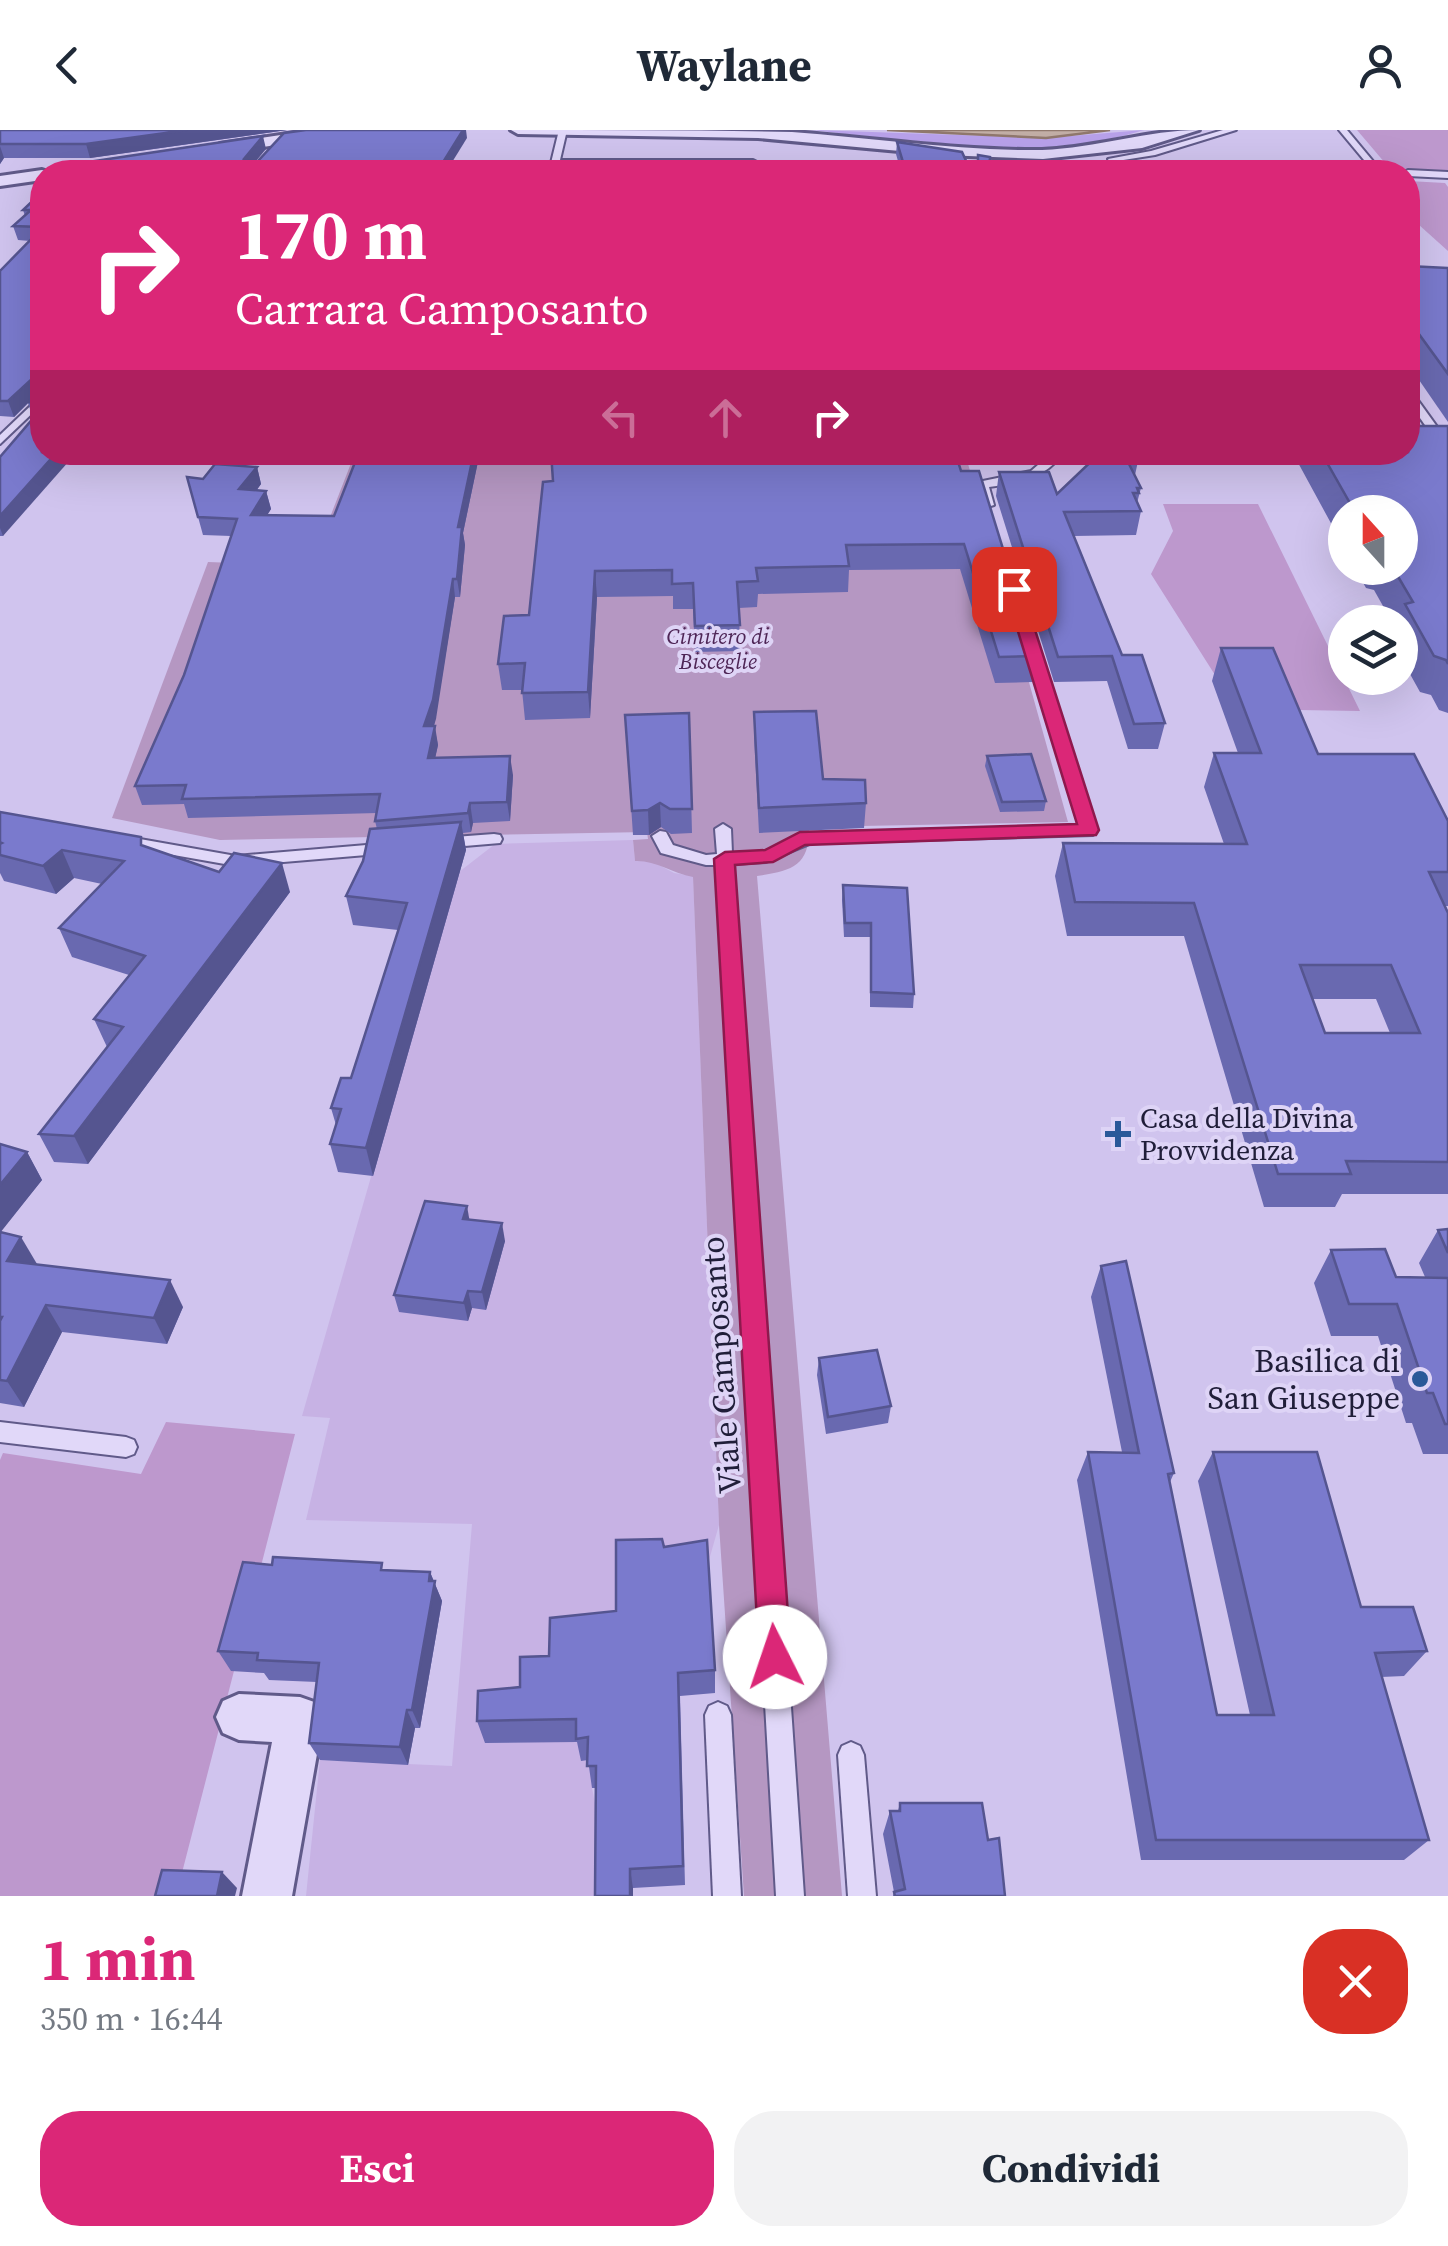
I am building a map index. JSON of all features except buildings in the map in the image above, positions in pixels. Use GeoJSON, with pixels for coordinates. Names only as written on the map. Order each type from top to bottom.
{"type":"FeatureCollection","features":[{"type":"Feature","properties":{"kind":"street"},"geometry":{"type":"LineString","coordinates":[[208,150],[279,145],[343,130]]}},
{"type":"Feature","properties":{"kind":"street"},"geometry":{"type":"LineString","coordinates":[[518,130],[732,132],[951,160]]}},
{"type":"Feature","properties":{"kind":"street"},"geometry":{"type":"LineString","coordinates":[[987,160],[1109,155],[1192,130]]}},
{"type":"Feature","properties":{"kind":"street"},"geometry":{"type":"LineString","coordinates":[[0,181],[30,176]]}},
{"type":"Feature","properties":{"kind":"street"},"geometry":{"type":"LineString","coordinates":[[238,1717],[300,1720],[268,1896]]}},
{"type":"Feature","properties":{"kind":"lane"},"geometry":{"type":"LineString","coordinates":[[556,160],[564,130]]}},
{"type":"Feature","properties":{"kind":"lane"},"geometry":{"type":"LineString","coordinates":[[1112,160],[1109,155],[1152,153],[1232,130]]}},
{"type":"Feature","properties":{"kind":"lane"},"geometry":{"type":"LineString","coordinates":[[1343,130],[1368,160]]}},
{"type":"Feature","properties":{"kind":"lane"},"geometry":{"type":"LineString","coordinates":[[1420,174],[1448,175]]}},
{"type":"Feature","properties":{"kind":"lane"},"geometry":{"type":"LineString","coordinates":[[0,441],[30,410]]}},
{"type":"Feature","properties":{"kind":"lane"},"geometry":{"type":"LineString","coordinates":[[1420,413],[1444,450]]}},
{"type":"Feature","properties":{"kind":"lane"},"geometry":{"type":"LineString","coordinates":[[993,522],[982,485],[1032,476],[1052,465]]}},
{"type":"Feature","properties":{"kind":"lane"},"geometry":{"type":"LineString","coordinates":[[660,836],[667,849],[688,857],[725,859],[766,857],[800,839],[810,838],[1088,830],[1027,631]]}},
{"type":"Feature","properties":{"kind":"lane","name":"Viale Camposanto"},"geometry":{"type":"LineString","coordinates":[[724,829],[790,1896]]}},
{"type":"Feature","properties":{"kind":"lane"},"geometry":{"type":"LineString","coordinates":[[114,840],[236,861],[494,839]]}},
{"type":"Feature","properties":{"kind":"lane"},"geometry":{"type":"LineString","coordinates":[[0,1432],[126,1446]]}},
{"type":"Feature","properties":{"kind":"lane"},"geometry":{"type":"LineString","coordinates":[[718,1715],[727,1896]]}},
{"type":"Feature","properties":{"kind":"lane"},"geometry":{"type":"LineString","coordinates":[[850,1755],[862,1896]]}},
{"type":"Feature","properties":{"kind":"shaded area"},"geometry":{"type":"Polygon","coordinates":[[[887,130],[1110,130],[1046,138],[887,130]]]}},
{"type":"Feature","properties":{"kind":"shaded area"},"geometry":{"type":"Polygon","coordinates":[[[1357,130],[1448,130],[1448,170],[1420,170],[1420,160],[1382,160],[1357,130]]]}},
{"type":"Feature","properties":{"kind":"shaded area"},"geometry":{"type":"Polygon","coordinates":[[[1420,182],[1445,183],[1448,187],[1448,251],[1420,226],[1420,182]]]}},
{"type":"Feature","properties":{"kind":"shaded area"},"geometry":{"type":"Polygon","coordinates":[[[1163,504],[1258,504],[1328,646],[1328,695],[1352,695],[1360,711],[1299,710],[1215,675],[1151,574],[1173,531],[1163,504]]]}},
{"type":"Feature","properties":{"kind":"shaded area"},"geometry":{"type":"Polygon","coordinates":[[[633,840],[635,861],[650,860],[674,873],[693,876],[719,1525],[707,1567],[620,1636],[554,1680],[486,1743],[581,1741],[592,1759],[592,1788],[600,1829],[600,1896],[306,1896],[320,1760],[452,1766],[472,1524],[306,1520],[330,1418],[302,1416],[459,872],[495,844],[633,840]]]}},
{"type":"Feature","properties":{"kind":"shaded area"},"geometry":{"type":"Polygon","coordinates":[[[166,1422],[295,1434],[176,1896],[0,1896],[0,1460],[3,1453],[141,1474],[166,1422]]]}},
{"type":"Feature","properties":{"kind":"sand"},"geometry":{"type":"Polygon","coordinates":[[[813,130],[1046,138],[1144,130],[1104,140],[1022,148],[938,144],[813,130]]]}},
{"type":"Feature","properties":{"kind":"green space","name":"Cimitero di Bisceglie"},"geometry":{"type":"Polygon","coordinates":[[[350,465],[968,465],[1068,822],[809,827],[806,850],[796,864],[757,876],[842,1896],[744,1896],[719,1525],[693,877],[635,861],[633,840],[648,839],[647,832],[220,840],[112,818],[208,562],[311,566],[350,465]]]}},
{"type":"Feature","properties":{"kind":"place","name":"Casa della Divina Provvidenza"},"geometry":{"type":"Point","coordinates":[1118,1134]}},
{"type":"Feature","properties":{"kind":"place","name":"Basilica di San Giuseppe"},"geometry":{"type":"Point","coordinates":[1420,1379]}},
{"type":"Feature","properties":{"kind":"route"},"geometry":{"type":"LineString","coordinates":[[775,1657],[725,859],[766,857],[800,839],[810,838],[1088,830],[1014,589]]}}]}
